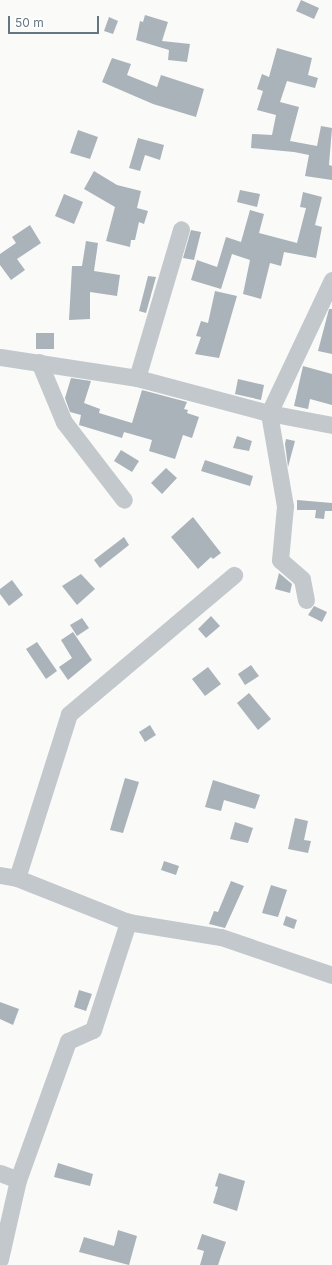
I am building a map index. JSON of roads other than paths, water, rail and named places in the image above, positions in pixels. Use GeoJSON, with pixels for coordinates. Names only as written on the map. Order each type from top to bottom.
{"type":"FeatureCollection","features":[{"type":"Feature","properties":{"kind":"street"},"geometry":{"type":"LineString","coordinates":[[136,378],[181,229]]}},
{"type":"Feature","properties":{"kind":"street"},"geometry":{"type":"LineString","coordinates":[[306,600],[302,579],[280,560],[285,506],[269,413],[332,280]]}},
{"type":"Feature","properties":{"kind":"street"},"geometry":{"type":"LineString","coordinates":[[0,357],[136,378],[269,413],[332,425]]}},
{"type":"Feature","properties":{"kind":"street"},"geometry":{"type":"LineString","coordinates":[[39,362],[64,422],[124,500]]}},
{"type":"Feature","properties":{"kind":"street"},"geometry":{"type":"LineString","coordinates":[[17,878],[69,714],[234,575]]}},
{"type":"Feature","properties":{"kind":"street"},"geometry":{"type":"LineString","coordinates":[[0,875],[17,878],[128,922],[221,937],[332,976]]}},
{"type":"Feature","properties":{"kind":"street"},"geometry":{"type":"LineString","coordinates":[[0,1259],[18,1180],[68,1040],[81,1037],[93,1030],[128,922]]}},
{"type":"Feature","properties":{"kind":"street"},"geometry":{"type":"LineString","coordinates":[[0,1174],[18,1180]]}}]}
